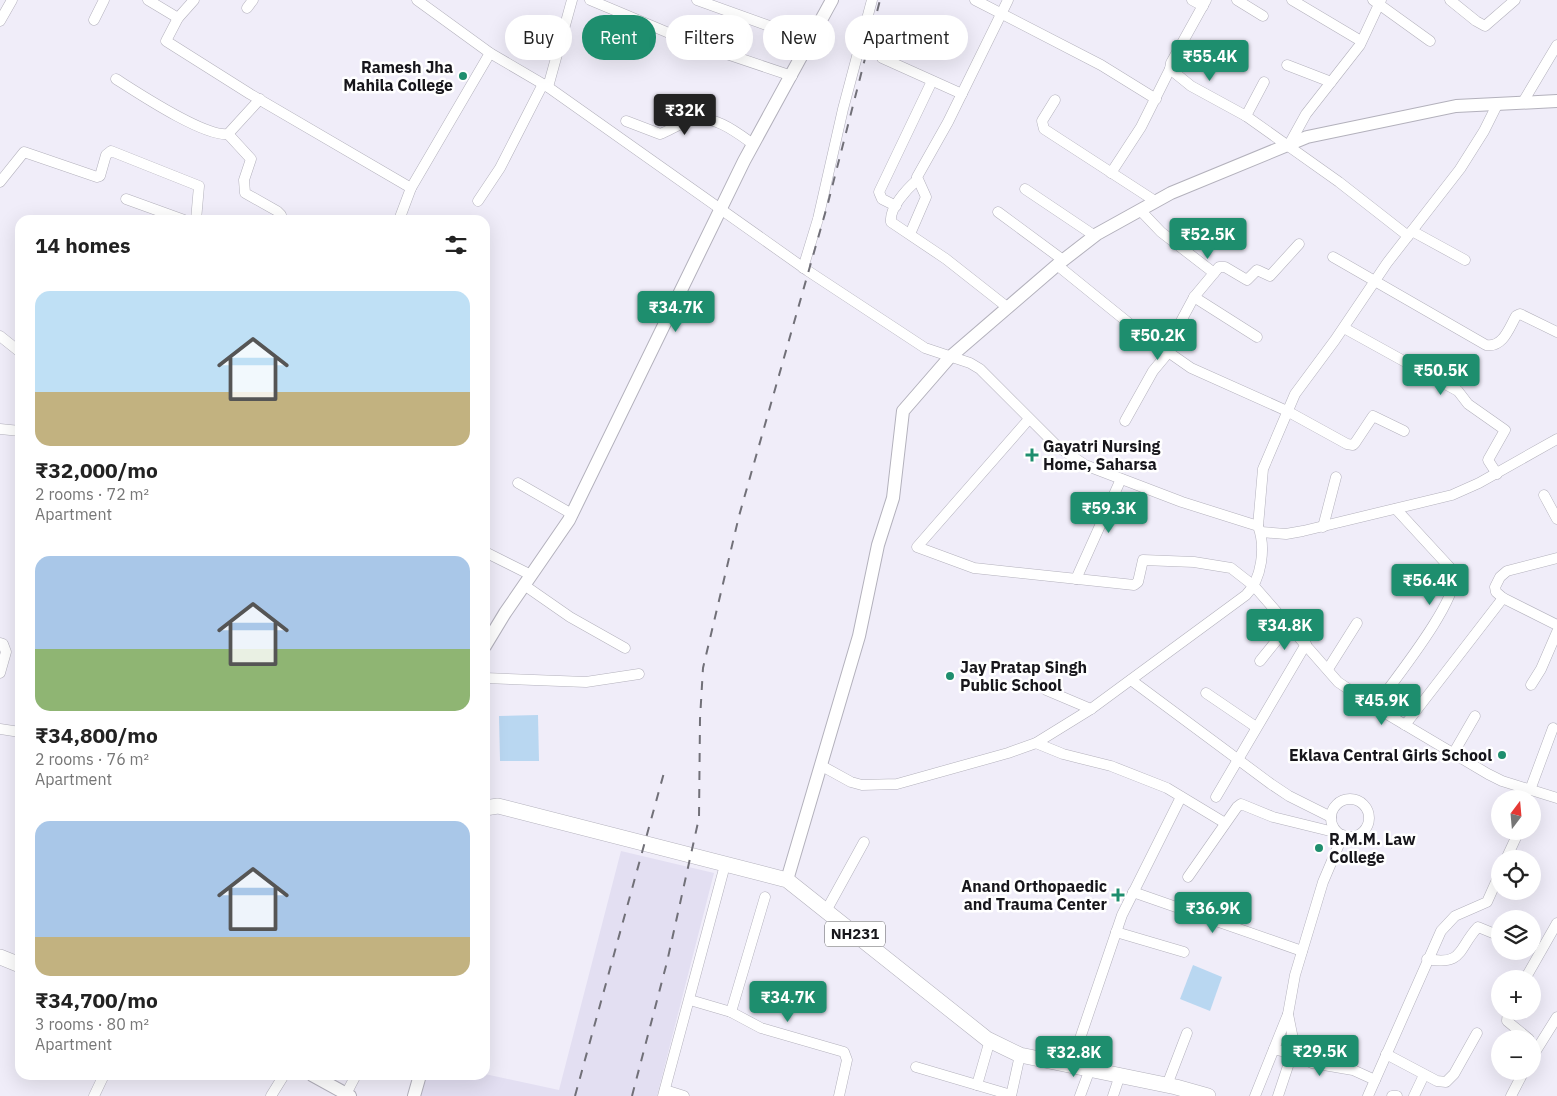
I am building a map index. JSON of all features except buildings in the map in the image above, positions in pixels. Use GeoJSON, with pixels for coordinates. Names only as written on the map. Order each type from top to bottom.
{"type":"FeatureCollection","features":[{"type":"Feature","properties":{"kind":"highway","name":"NH231"},"geometry":{"type":"LineString","coordinates":[[490,807],[498,806],[787,880],[990,1040],[1020,1055],[1167,1085],[1199,1095]]}},
{"type":"Feature","properties":{"kind":"highway"},"geometry":{"type":"LineString","coordinates":[[0,957],[15,963]]}},
{"type":"Feature","properties":{"kind":"main road"},"geometry":{"type":"LineString","coordinates":[[824,15],[832,0]]}},
{"type":"Feature","properties":{"kind":"main road"},"geometry":{"type":"LineString","coordinates":[[490,638],[572,514],[618,424],[753,144],[801,60]]}},
{"type":"Feature","properties":{"kind":"main road"},"geometry":{"type":"LineString","coordinates":[[787,880],[822,766],[834,717],[860,636],[878,545],[893,498],[903,411],[949,358],[1060,262],[1095,236],[1156,201],[1287,144],[1307,137],[1456,106],[1557,100]]}},
{"type":"Feature","properties":{"kind":"main road"},"geometry":{"type":"LineString","coordinates":[[321,1080],[348,1095]]}},
{"type":"Feature","properties":{"kind":"main road"},"geometry":{"type":"LineString","coordinates":[[414,1096],[419,1080]]}},
{"type":"Feature","properties":{"kind":"street"},"geometry":{"type":"LineString","coordinates":[[0,20],[12,0]]}},
{"type":"Feature","properties":{"kind":"street"},"geometry":{"type":"LineString","coordinates":[[94,20],[104,0]]}},
{"type":"Feature","properties":{"kind":"street"},"geometry":{"type":"LineString","coordinates":[[148,0],[178,18]]}},
{"type":"Feature","properties":{"kind":"street"},"geometry":{"type":"LineString","coordinates":[[194,0],[178,18],[166,41],[411,188]]}},
{"type":"Feature","properties":{"kind":"street"},"geometry":{"type":"LineString","coordinates":[[417,0],[490,53],[545,86],[803,268],[925,348],[949,358],[970,363],[980,370],[1057,446],[1086,465],[1182,502],[1260,529],[1286,534],[1323,527],[1452,494],[1497,474],[1557,439]]}},
{"type":"Feature","properties":{"kind":"street"},"geometry":{"type":"LineString","coordinates":[[478,201],[500,168],[545,86],[572,0]]}},
{"type":"Feature","properties":{"kind":"street"},"geometry":{"type":"LineString","coordinates":[[590,0],[688,41],[792,76]]}},
{"type":"Feature","properties":{"kind":"street"},"geometry":{"type":"LineString","coordinates":[[697,0],[763,24]]}},
{"type":"Feature","properties":{"kind":"street"},"geometry":{"type":"LineString","coordinates":[[803,268],[818,219],[843,109],[872,0]]}},
{"type":"Feature","properties":{"kind":"street"},"geometry":{"type":"LineString","coordinates":[[975,0],[1101,65],[1156,99]]}},
{"type":"Feature","properties":{"kind":"street"},"geometry":{"type":"LineString","coordinates":[[1007,307],[910,234],[891,222],[890,218],[896,206],[917,180],[1008,0]]}},
{"type":"Feature","properties":{"kind":"street"},"geometry":{"type":"LineString","coordinates":[[1112,173],[1156,99],[1171,63],[1204,3],[1192,0]]}},
{"type":"Feature","properties":{"kind":"street"},"geometry":{"type":"LineString","coordinates":[[1237,0],[1263,16]]}},
{"type":"Feature","properties":{"kind":"street"},"geometry":{"type":"LineString","coordinates":[[1292,0],[1361,41]]}},
{"type":"Feature","properties":{"kind":"street"},"geometry":{"type":"LineString","coordinates":[[1450,0],[1485,26],[1514,0]]}},
{"type":"Feature","properties":{"kind":"street"},"geometry":{"type":"LineString","coordinates":[[1287,144],[1306,114],[1361,41],[1378,1],[1430,41]]}},
{"type":"Feature","properties":{"kind":"street"},"geometry":{"type":"LineString","coordinates":[[1523,102],[1557,45]]}},
{"type":"Feature","properties":{"kind":"street"},"geometry":{"type":"LineString","coordinates":[[401,215],[411,188],[490,53]]}},
{"type":"Feature","properties":{"kind":"street"},"geometry":{"type":"LineString","coordinates":[[886,60],[962,94]]}},
{"type":"Feature","properties":{"kind":"street"},"geometry":{"type":"LineString","coordinates":[[1287,65],[1331,82]]}},
{"type":"Feature","properties":{"kind":"street"},"geometry":{"type":"LineString","coordinates":[[1170,69],[1192,86],[1246,116],[1287,144],[1410,234],[1465,260]]}},
{"type":"Feature","properties":{"kind":"street"},"geometry":{"type":"LineString","coordinates":[[116,79],[163,108],[212,132],[228,134],[251,160],[244,180],[245,193],[281,215]]}},
{"type":"Feature","properties":{"kind":"street"},"geometry":{"type":"LineString","coordinates":[[896,206],[882,199],[879,192],[932,81]]}},
{"type":"Feature","properties":{"kind":"street"},"geometry":{"type":"LineString","coordinates":[[1246,116],[1264,82]]}},
{"type":"Feature","properties":{"kind":"street"},"geometry":{"type":"LineString","coordinates":[[228,134],[260,99]]}},
{"type":"Feature","properties":{"kind":"street"},"geometry":{"type":"LineString","coordinates":[[1055,100],[1042,121],[1044,128],[1156,201]]}},
{"type":"Feature","properties":{"kind":"street"},"geometry":{"type":"LineString","coordinates":[[822,766],[857,783],[897,784],[1008,754],[1036,743],[1091,709],[1246,595],[1254,586],[1260,565],[1263,469],[1295,394],[1410,234],[1460,169],[1484,131],[1498,103]]}},
{"type":"Feature","properties":{"kind":"street"},"geometry":{"type":"LineString","coordinates":[[626,121],[660,134],[691,120],[705,119],[729,127],[753,144]]}},
{"type":"Feature","properties":{"kind":"street"},"geometry":{"type":"LineString","coordinates":[[0,182],[24,152],[97,177],[100,176],[106,155],[111,151],[199,186],[196,215]]}},
{"type":"Feature","properties":{"kind":"street"},"geometry":{"type":"LineString","coordinates":[[910,234],[926,196],[917,180]]}},
{"type":"Feature","properties":{"kind":"street"},"geometry":{"type":"LineString","coordinates":[[1025,189],[1095,236]]}},
{"type":"Feature","properties":{"kind":"street"},"geometry":{"type":"LineString","coordinates":[[126,199],[170,215]]}},
{"type":"Feature","properties":{"kind":"street"},"geometry":{"type":"LineString","coordinates":[[1140,210],[1161,232],[1214,273]]}},
{"type":"Feature","properties":{"kind":"street"},"geometry":{"type":"LineString","coordinates":[[998,212],[1166,352],[1218,382],[1287,410],[1347,444],[1353,445],[1355,443],[1373,416],[1404,431]]}},
{"type":"Feature","properties":{"kind":"street"},"geometry":{"type":"LineString","coordinates":[[1125,422],[1153,371],[1166,352],[1194,297],[1214,273],[1222,266],[1247,280],[1258,270],[1272,275],[1299,244]]}},
{"type":"Feature","properties":{"kind":"street"},"geometry":{"type":"LineString","coordinates":[[1333,257],[1486,345],[1493,346],[1500,343],[1516,316],[1520,314],[1557,332]]}},
{"type":"Feature","properties":{"kind":"street"},"geometry":{"type":"LineString","coordinates":[[1194,297],[1256,337]]}},
{"type":"Feature","properties":{"kind":"street"},"geometry":{"type":"LineString","coordinates":[[1344,328],[1458,391],[1465,401],[1505,430],[1488,460],[1497,474]]}},
{"type":"Feature","properties":{"kind":"street"},"geometry":{"type":"LineString","coordinates":[[0,336],[15,348]]}},
{"type":"Feature","properties":{"kind":"street"},"geometry":{"type":"LineString","coordinates":[[1029,419],[917,547],[974,568],[1134,585],[1138,582],[1141,562],[1144,560],[1194,562],[1228,567],[1254,586],[1338,682],[1375,707],[1453,754],[1502,781],[1523,790]]}},
{"type":"Feature","properties":{"kind":"street"},"geometry":{"type":"LineString","coordinates":[[0,429],[15,430]]}},
{"type":"Feature","properties":{"kind":"street"},"geometry":{"type":"LineString","coordinates":[[1323,527],[1336,477]]}},
{"type":"Feature","properties":{"kind":"street"},"geometry":{"type":"LineString","coordinates":[[1076,579],[1121,478]]}},
{"type":"Feature","properties":{"kind":"street"},"geometry":{"type":"LineString","coordinates":[[518,483],[572,514]]}},
{"type":"Feature","properties":{"kind":"street"},"geometry":{"type":"LineString","coordinates":[[1544,495],[1557,520]]}},
{"type":"Feature","properties":{"kind":"street"},"geometry":{"type":"LineString","coordinates":[[1375,707],[1436,620],[1456,583],[1454,572],[1396,509]]}},
{"type":"Feature","properties":{"kind":"street"},"geometry":{"type":"LineString","coordinates":[[490,555],[527,580],[570,617],[625,648]]}},
{"type":"Feature","properties":{"kind":"street"},"geometry":{"type":"LineString","coordinates":[[1557,558],[1507,571],[1500,577],[1495,587],[1496,592],[1503,598],[1557,625]]}},
{"type":"Feature","properties":{"kind":"street"},"geometry":{"type":"LineString","coordinates":[[1405,725],[1503,598]]}},
{"type":"Feature","properties":{"kind":"street"},"geometry":{"type":"LineString","coordinates":[[1328,669],[1357,623]]}},
{"type":"Feature","properties":{"kind":"street"},"geometry":{"type":"LineString","coordinates":[[1260,661],[1289,625]]}},
{"type":"Feature","properties":{"kind":"street"},"geometry":{"type":"LineString","coordinates":[[1530,685],[1541,669],[1557,632]]}},
{"type":"Feature","properties":{"kind":"street"},"geometry":{"type":"LineString","coordinates":[[0,643],[3,644],[6,652],[0,673]]}},
{"type":"Feature","properties":{"kind":"street"},"geometry":{"type":"LineString","coordinates":[[1216,797],[1256,726],[1306,644]]}},
{"type":"Feature","properties":{"kind":"street"},"geometry":{"type":"LineString","coordinates":[[490,678],[586,682],[639,674]]}},
{"type":"Feature","properties":{"kind":"street"},"geometry":{"type":"LineString","coordinates":[[1131,680],[1237,761],[1289,796],[1331,817]]}},
{"type":"Feature","properties":{"kind":"street"},"geometry":{"type":"LineString","coordinates":[[1046,690],[1091,709]]}},
{"type":"Feature","properties":{"kind":"street"},"geometry":{"type":"LineString","coordinates":[[1206,693],[1256,726]]}},
{"type":"Feature","properties":{"kind":"street"},"geometry":{"type":"LineString","coordinates":[[1453,754],[1475,716]]}},
{"type":"Feature","properties":{"kind":"street"},"geometry":{"type":"LineString","coordinates":[[1534,790],[1553,728]]}},
{"type":"Feature","properties":{"kind":"street"},"geometry":{"type":"LineString","coordinates":[[0,729],[15,731]]}},
{"type":"Feature","properties":{"kind":"street"},"geometry":{"type":"LineString","coordinates":[[1036,743],[1063,754],[1130,773],[1167,788],[1225,824]]}},
{"type":"Feature","properties":{"kind":"street"},"geometry":{"type":"LineString","coordinates":[[1541,795],[1557,798]]}},
{"type":"Feature","properties":{"kind":"street"},"geometry":{"type":"LineString","coordinates":[[1071,1065],[1116,932],[1133,892],[1181,797]]}},
{"type":"Feature","properties":{"kind":"street"},"geometry":{"type":"LineString","coordinates":[[1188,877],[1241,804],[1273,817],[1342,837],[1354,836],[1364,831],[1369,820],[1366,808],[1356,800],[1343,800],[1334,808],[1331,817],[1334,827],[1342,837]]}},
{"type":"Feature","properties":{"kind":"street"},"geometry":{"type":"LineString","coordinates":[[1255,1096],[1288,1014],[1302,951],[1323,882],[1342,837]]}},
{"type":"Feature","properties":{"kind":"street"},"geometry":{"type":"LineString","coordinates":[[826,911],[864,842]]}},
{"type":"Feature","properties":{"kind":"street"},"geometry":{"type":"LineString","coordinates":[[684,1096],[664,1093],[725,865]]}},
{"type":"Feature","properties":{"kind":"street"},"geometry":{"type":"LineString","coordinates":[[1133,892],[1302,951]]}},
{"type":"Feature","properties":{"kind":"street"},"geometry":{"type":"LineString","coordinates":[[1368,1096],[1427,959],[1448,922],[1461,912],[1487,902],[1491,893]]}},
{"type":"Feature","properties":{"kind":"street"},"geometry":{"type":"LineString","coordinates":[[731,1012],[765,897]]}},
{"type":"Feature","properties":{"kind":"street"},"geometry":{"type":"LineString","coordinates":[[1530,970],[1557,923]]}},
{"type":"Feature","properties":{"kind":"street"},"geometry":{"type":"LineString","coordinates":[[1427,959],[1439,961],[1455,958],[1465,948],[1478,927],[1491,932]]}},
{"type":"Feature","properties":{"kind":"street"},"geometry":{"type":"LineString","coordinates":[[1116,932],[1184,952]]}},
{"type":"Feature","properties":{"kind":"street"},"geometry":{"type":"LineString","coordinates":[[690,1000],[731,1012],[761,1028],[846,1053],[847,1060],[838,1096]]}},
{"type":"Feature","properties":{"kind":"street"},"geometry":{"type":"LineString","coordinates":[[1278,1096],[1292,1054],[1293,1039],[1288,1014]]}},
{"type":"Feature","properties":{"kind":"street"},"geometry":{"type":"LineString","coordinates":[[1507,1020],[1518,1030]]}},
{"type":"Feature","properties":{"kind":"street"},"geometry":{"type":"LineString","coordinates":[[1541,1039],[1555,1024]]}},
{"type":"Feature","properties":{"kind":"street"},"geometry":{"type":"LineString","coordinates":[[1167,1085],[1187,1033]]}},
{"type":"Feature","properties":{"kind":"street"},"geometry":{"type":"LineString","coordinates":[[1386,1054],[1424,1075],[1442,1082],[1449,1080],[1478,1033]]}},
{"type":"Feature","properties":{"kind":"street"},"geometry":{"type":"LineString","coordinates":[[977,1085],[990,1040]]}},
{"type":"Feature","properties":{"kind":"street"},"geometry":{"type":"LineString","coordinates":[[1274,1049],[1292,1054],[1312,1063],[1353,1070],[1375,1080]]}},
{"type":"Feature","properties":{"kind":"street"},"geometry":{"type":"LineString","coordinates":[[916,1067],[1011,1095],[1020,1055]]}},
{"type":"Feature","properties":{"kind":"street"},"geometry":{"type":"LineString","coordinates":[[1080,1096],[1090,1069]]}},
{"type":"Feature","properties":{"kind":"street"},"geometry":{"type":"LineString","coordinates":[[1113,1096],[1120,1075]]}},
{"type":"Feature","properties":{"kind":"street"},"geometry":{"type":"LineString","coordinates":[[1414,1096],[1424,1075]]}},
{"type":"Feature","properties":{"kind":"street"},"geometry":{"type":"LineString","coordinates":[[94,1096],[102,1080]]}},
{"type":"Feature","properties":{"kind":"street"},"geometry":{"type":"LineString","coordinates":[[271,1096],[281,1080]]}},
{"type":"Feature","properties":{"kind":"street"},"geometry":{"type":"LineString","coordinates":[[348,1095],[354,1080]]}},
{"type":"Feature","properties":{"kind":"street"},"geometry":{"type":"LineString","coordinates":[[1511,1096],[1519,1080]]}},
{"type":"Feature","properties":{"kind":"street"},"geometry":{"type":"LineString","coordinates":[[1392,1096],[1398,1096]]}},
{"type":"Feature","properties":{"kind":"shaded area"},"geometry":{"type":"Polygon","coordinates":[[[621,851],[714,873],[657,1096],[419,1096],[424,1080],[490,1080],[490,1075],[559,1090],[621,851]]]}},
{"type":"Feature","properties":{"kind":"water"},"geometry":{"type":"Polygon","coordinates":[[[538,715],[539,761],[500,761],[499,716],[538,715]]]}},
{"type":"Feature","properties":{"kind":"water"},"geometry":{"type":"Polygon","coordinates":[[[1193,965],[1222,977],[1210,1011],[1180,999],[1193,965]]]}},
{"type":"Feature","properties":{"kind":"railway"},"geometry":{"type":"LineString","coordinates":[[632,1096],[667,962],[699,818],[700,719],[703,668],[739,516],[828,203],[880,0]]}},
{"type":"Feature","properties":{"kind":"railway"},"geometry":{"type":"LineString","coordinates":[[575,1096],[665,769]]}},
{"type":"Feature","properties":{"kind":"place","name":"Ramesh Jha Mahila College"},"geometry":{"type":"Point","coordinates":[463,76]}},
{"type":"Feature","properties":{"kind":"place","name":"Gayatri Nursing Home, Saharsa"},"geometry":{"type":"Point","coordinates":[1032,455]}},
{"type":"Feature","properties":{"kind":"place","name":"Jay Pratap Singh Public School"},"geometry":{"type":"Point","coordinates":[950,676]}},
{"type":"Feature","properties":{"kind":"place","name":"Eklava Central Girls School"},"geometry":{"type":"Point","coordinates":[1502,755]}},
{"type":"Feature","properties":{"kind":"place","name":"R.M.M. Law College"},"geometry":{"type":"Point","coordinates":[1319,848]}},
{"type":"Feature","properties":{"kind":"place","name":"Anand Orthopaedic and Trauma Center"},"geometry":{"type":"Point","coordinates":[1118,895]}}]}
